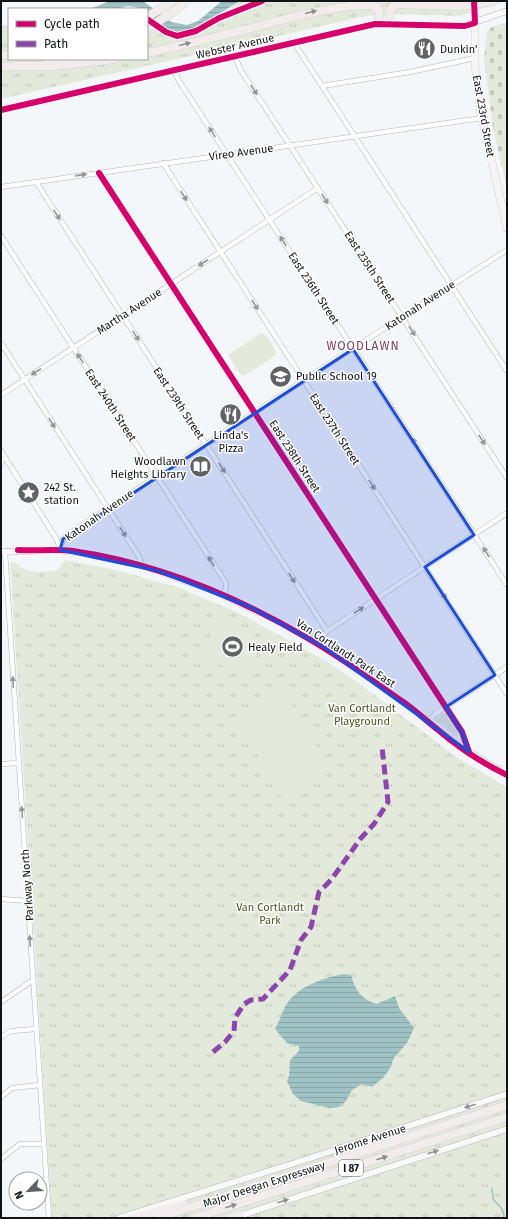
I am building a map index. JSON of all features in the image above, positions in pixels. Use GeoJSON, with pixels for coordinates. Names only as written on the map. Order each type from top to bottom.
{"type":"FeatureCollection","features":[{"type":"Feature","properties":{"kind":"highway"},"geometry":{"type":"LineString","coordinates":[[148,17],[173,1]]}},
{"type":"Feature","properties":{"kind":"highway"},"geometry":{"type":"LineString","coordinates":[[150,26],[169,15],[187,1]]}},
{"type":"Feature","properties":{"kind":"highway"},"geometry":{"type":"LineString","coordinates":[[390,24],[390,9],[397,4],[454,6],[493,1]]}},
{"type":"Feature","properties":{"kind":"highway"},"geometry":{"type":"LineString","coordinates":[[148,53],[314,11],[347,6],[367,4],[376,6],[379,11],[379,24]]}},
{"type":"Feature","properties":{"kind":"highway"},"geometry":{"type":"LineString","coordinates":[[16,66],[55,60]]}},
{"type":"Feature","properties":{"kind":"highway"},"geometry":{"type":"LineString","coordinates":[[1,67],[54,66],[106,60]]}},
{"type":"Feature","properties":{"kind":"highway","name":"Major Deegan Expressway"},"geometry":{"type":"LineString","coordinates":[[157,1218],[507,1105]]}},
{"type":"Feature","properties":{"kind":"highway","name":"Major Deegan Expressway"},"geometry":{"type":"LineString","coordinates":[[194,1218],[507,1117]]}},
{"type":"Feature","properties":{"kind":"highway"},"geometry":{"type":"LineString","coordinates":[[132,1218],[180,1205],[216,1199]]}},
{"type":"Feature","properties":{"kind":"highway"},"geometry":{"type":"LineString","coordinates":[[229,1218],[237,1217]]}},
{"type":"Feature","properties":{"kind":"main road","name":"East 233rd Street"},"geometry":{"type":"LineString","coordinates":[[474,1],[475,58],[482,118],[507,228]]}},
{"type":"Feature","properties":{"kind":"main road","name":"Webster Avenue"},"geometry":{"type":"LineString","coordinates":[[1,110],[379,24],[460,26],[475,23],[507,12]]}},
{"type":"Feature","properties":{"kind":"main road","name":"Van Cortlandt Park East"},"geometry":{"type":"LineString","coordinates":[[3,552],[60,550],[99,556],[143,566],[186,580],[224,595],[279,622],[316,643],[399,699],[469,752],[507,776]]}},
{"type":"Feature","properties":{"kind":"main road","name":"Jerome Avenue"},"geometry":{"type":"LineString","coordinates":[[119,1218],[266,1173],[507,1094]]}},
{"type":"Feature","properties":{"kind":"main road"},"geometry":{"type":"LineString","coordinates":[[237,1217],[507,1129]]}},
{"type":"Feature","properties":{"kind":"street"},"geometry":{"type":"LineString","coordinates":[[295,42],[298,50],[507,371]]}},
{"type":"Feature","properties":{"kind":"street","name":"East 235th Street"},"geometry":{"type":"LineString","coordinates":[[235,56],[240,69],[507,478]]}},
{"type":"Feature","properties":{"kind":"street"},"geometry":{"type":"LineString","coordinates":[[322,86],[410,72],[475,58]]}},
{"type":"Feature","properties":{"kind":"street","name":"East 236th Street"},"geometry":{"type":"LineString","coordinates":[[174,70],[179,81],[226,154],[507,585]]}},
{"type":"Feature","properties":{"kind":"street","name":"Vireo Avenue"},"geometry":{"type":"LineString","coordinates":[[1,187],[482,118]]}},
{"type":"Feature","properties":{"kind":"street","name":"East 237th Street"},"geometry":{"type":"LineString","coordinates":[[163,163],[507,694]]}},
{"type":"Feature","properties":{"kind":"street","name":"East 238th Street"},"geometry":{"type":"LineString","coordinates":[[99,173],[446,707],[463,734],[469,752]]}},
{"type":"Feature","properties":{"kind":"street","name":"East 239th Street"},"geometry":{"type":"LineString","coordinates":[[36,182],[327,631]]}},
{"type":"Feature","properties":{"kind":"street","name":"Martha Avenue"},"geometry":{"type":"LineString","coordinates":[[1,395],[318,188]]}},
{"type":"Feature","properties":{"kind":"street","name":"East 240th Street"},"geometry":{"type":"LineString","coordinates":[[1,236],[226,583],[224,595]]}},
{"type":"Feature","properties":{"kind":"street","name":"Katonah Avenue"},"geometry":{"type":"LineString","coordinates":[[60,550],[65,536],[353,348],[507,250]]}},
{"type":"Feature","properties":{"kind":"street"},"geometry":{"type":"LineString","coordinates":[[1,343],[139,557],[143,566]]}},
{"type":"Feature","properties":{"kind":"street"},"geometry":{"type":"LineString","coordinates":[[1,464],[2,453]]}},
{"type":"Feature","properties":{"kind":"street"},"geometry":{"type":"LineString","coordinates":[[2,453],[56,538],[60,550]]}},
{"type":"Feature","properties":{"kind":"street"},"geometry":{"type":"LineString","coordinates":[[316,643],[327,631],[507,513]]}},
{"type":"Feature","properties":{"kind":"street","name":"Parkway North"},"geometry":{"type":"LineString","coordinates":[[3,552],[19,763],[49,1218]]}},
{"type":"Feature","properties":{"kind":"street"},"geometry":{"type":"LineString","coordinates":[[428,722],[433,716],[507,667]]}},
{"type":"Feature","properties":{"kind":"street"},"geometry":{"type":"LineString","coordinates":[[1,764],[19,763]]}},
{"type":"Feature","properties":{"kind":"street"},"geometry":{"type":"LineString","coordinates":[[1,898],[28,901]]}},
{"type":"Feature","properties":{"kind":"street"},"geometry":{"type":"LineString","coordinates":[[1,1002],[33,980]]}},
{"type":"Feature","properties":{"kind":"street"},"geometry":{"type":"LineString","coordinates":[[1,1037],[11,1031],[36,1029]]}},
{"type":"Feature","properties":{"kind":"street"},"geometry":{"type":"LineString","coordinates":[[1,1097],[12,1088],[40,1085]]}},
{"type":"Feature","properties":{"kind":"street"},"geometry":{"type":"LineString","coordinates":[[1,1159],[20,1144],[44,1144]]}},
{"type":"Feature","properties":{"kind":"highlighted area"},"geometry":{"type":"Polygon","coordinates":[[[353,349],[474,535],[425,567],[495,675],[446,707],[463,734],[469,752],[325,648],[250,607],[158,571],[60,550],[63,539],[353,349]]]}},
{"type":"Feature","properties":{"kind":"green space"},"geometry":{"type":"Polygon","coordinates":[[[241,1],[506,1],[460,16],[393,14],[366,16],[1,99],[1,26],[8,26],[8,60],[148,60],[148,17],[167,31],[179,33],[188,32],[241,1]]]}},
{"type":"Feature","properties":{"kind":"green space"},"geometry":{"type":"Polygon","coordinates":[[[507,22],[507,189],[493,128],[484,58],[487,31],[492,27],[507,22]]]}},
{"type":"Feature","properties":{"kind":"green space"},"geometry":{"type":"Polygon","coordinates":[[[261,333],[271,342],[276,355],[244,376],[241,375],[229,357],[229,354],[261,333]]]}},
{"type":"Feature","properties":{"kind":"green space","name":"Van Cortlandt Park"},"geometry":{"type":"Polygon","coordinates":[[[65,560],[116,570],[180,588],[241,614],[333,665],[458,758],[507,787],[507,1218],[52,1218],[10,563],[16,563],[20,567],[30,571],[41,572],[58,570],[65,560]]]}},
{"type":"Feature","properties":{"kind":"green space","name":"Healy Field"},"geometry":{"type":"Polygon","coordinates":[[[216,617],[262,640],[252,667],[236,673],[204,656],[216,617]]]}},
{"type":"Feature","properties":{"kind":"green space"},"geometry":{"type":"Polygon","coordinates":[[[282,688],[330,772],[283,799],[236,715],[282,688]]]}},
{"type":"Feature","properties":{"kind":"green space"},"geometry":{"type":"Polygon","coordinates":[[[446,710],[461,733],[457,737],[435,720],[446,710]]]}},
{"type":"Feature","properties":{"kind":"water"},"geometry":{"type":"Polygon","coordinates":[[[110,1],[143,1],[171,22],[187,25],[198,21],[222,1],[240,1],[187,33],[178,34],[164,28],[148,14],[148,8],[128,6],[120,8],[92,8],[110,1]]]}},
{"type":"Feature","properties":{"kind":"water"},"geometry":{"type":"Polygon","coordinates":[[[343,974],[351,975],[357,990],[367,1000],[377,1004],[395,996],[399,1008],[414,1028],[407,1043],[394,1058],[389,1070],[383,1078],[372,1087],[362,1084],[352,1090],[346,1101],[339,1107],[329,1108],[301,1101],[293,1094],[287,1081],[289,1076],[290,1060],[299,1051],[299,1046],[287,1043],[275,1029],[284,1009],[294,995],[317,981],[343,974]]]}},
{"type":"Feature","properties":{"kind":"waterway"},"geometry":{"type":"LineString","coordinates":[[492,1188],[493,1199],[502,1209],[504,1216],[503,1218]]}},
{"type":"Feature","properties":{"kind":"marked path"},"geometry":{"type":"LineString","coordinates":[[213,1052],[225,1042],[234,1031],[235,1018],[244,1004],[251,1000],[263,999],[290,970],[301,940],[311,927],[319,892],[331,880],[361,838],[374,824],[388,802],[382,747]]}},
{"type":"Feature","properties":{"kind":"cycle path"},"geometry":{"type":"LineString","coordinates":[[148,20],[166,32],[177,36],[196,31],[219,18],[262,1]]}},
{"type":"Feature","properties":{"kind":"cycle path"},"geometry":{"type":"LineString","coordinates":[[1,110],[375,24],[465,26],[475,23],[474,1]]}},
{"type":"Feature","properties":{"kind":"cycle path"},"geometry":{"type":"LineString","coordinates":[[99,173],[462,732],[469,752]]}},
{"type":"Feature","properties":{"kind":"cycle path"},"geometry":{"type":"LineString","coordinates":[[18,550],[66,550],[104,556],[165,573],[224,595],[281,623],[332,653],[409,706],[445,736],[479,760],[507,775]]}},
{"type":"Feature","properties":{"kind":"place","name":"Dunkin'"},"geometry":{"type":"Point","coordinates":[424,49]}},
{"type":"Feature","properties":{"kind":"place","name":"Public School 19"},"geometry":{"type":"Point","coordinates":[280,376]}},
{"type":"Feature","properties":{"kind":"place","name":"Linda's Pizza"},"geometry":{"type":"Point","coordinates":[231,415]}},
{"type":"Feature","properties":{"kind":"place","name":"Woodlawn Heights Library"},"geometry":{"type":"Point","coordinates":[201,467]}},
{"type":"Feature","properties":{"kind":"place","name":"242 St. station"},"geometry":{"type":"Point","coordinates":[28,493]}},
{"type":"Feature","properties":{"kind":"place","name":"Healy Field"},"geometry":{"type":"Point","coordinates":[233,647]}},
{"type":"Feature","properties":{"kind":"district","name":"WOODLAWN"},"geometry":{"type":"Point","coordinates":[363,346]}},
{"type":"Feature","properties":{"kind":"park label","name":"Van Cortlandt Playground"},"geometry":{"type":"Point","coordinates":[362,714]}}]}
